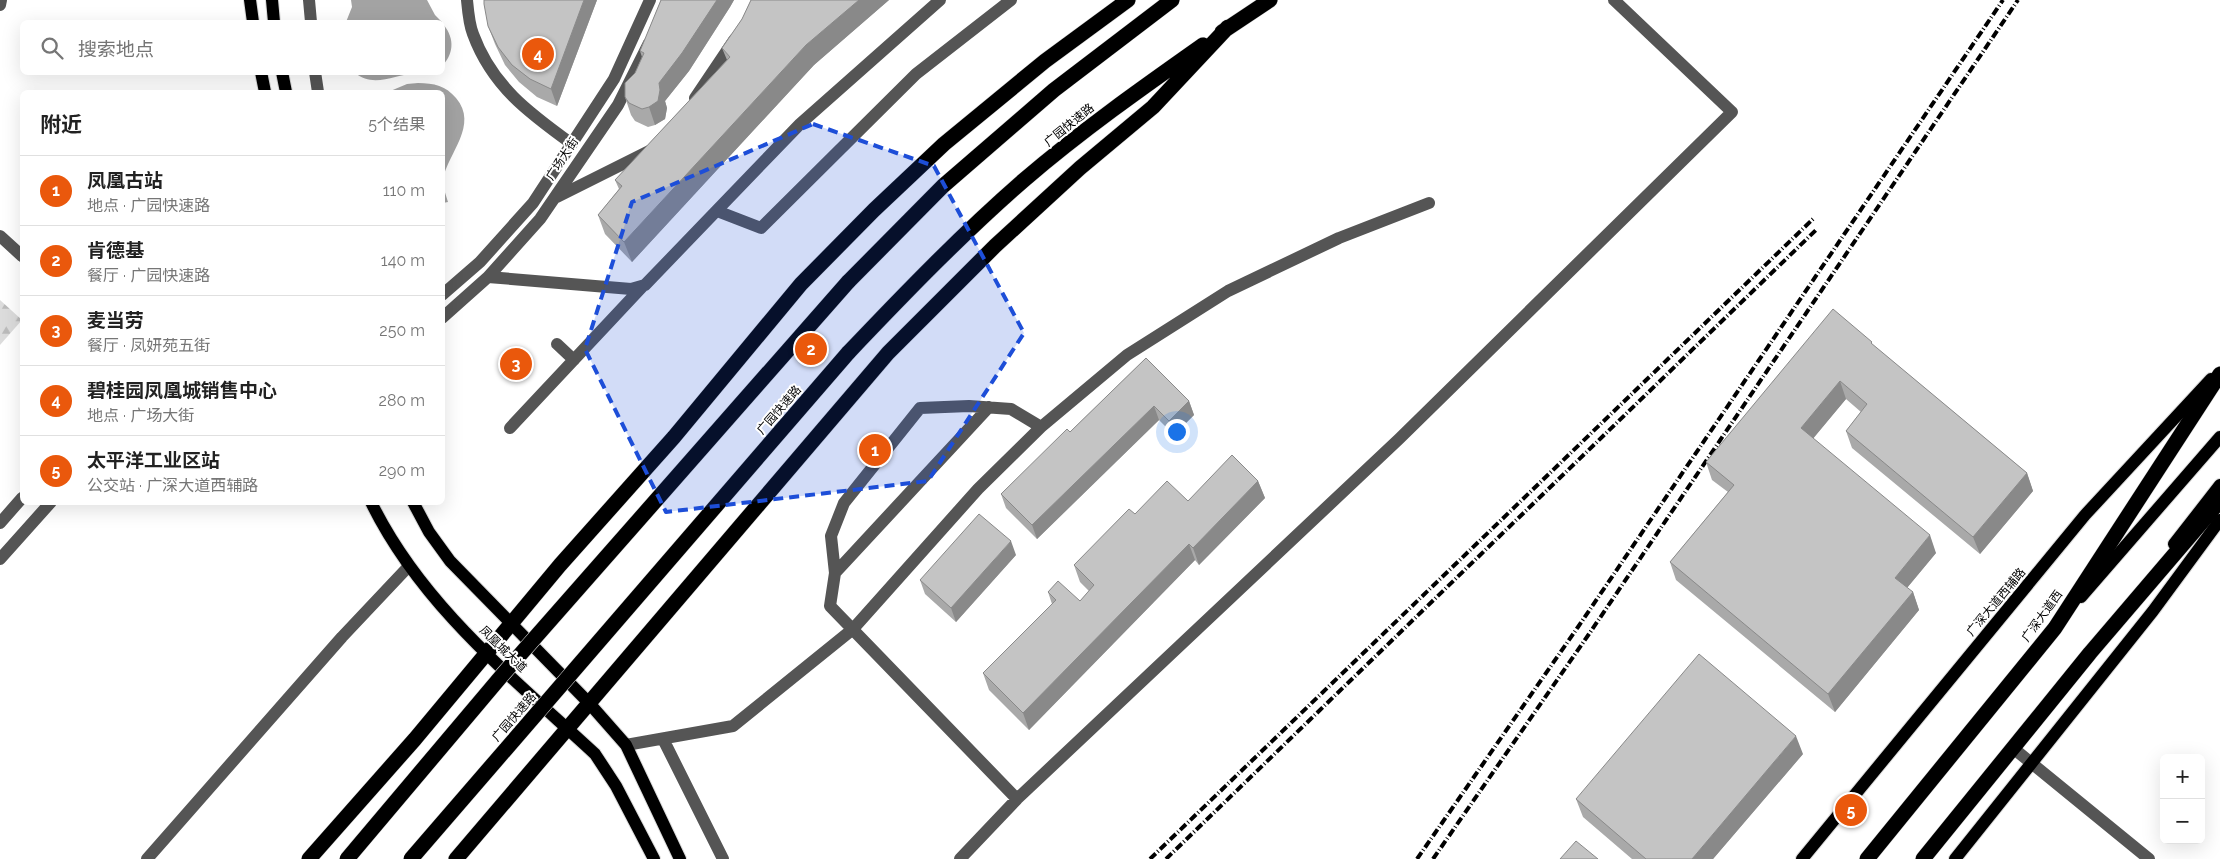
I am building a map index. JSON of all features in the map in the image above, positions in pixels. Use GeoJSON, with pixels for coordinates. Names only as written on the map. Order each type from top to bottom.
{"type":"FeatureCollection","features":[{"type":"Feature","properties":{"kind":"highway"},"geometry":{"type":"LineString","coordinates":[[309,859],[415,739],[511,623],[674,437],[801,284],[874,210],[951,138],[1045,60],[1128,0]]}},
{"type":"Feature","properties":{"kind":"highway"},"geometry":{"type":"LineString","coordinates":[[347,859],[504,673],[848,282],[944,186],[1054,90],[1172,0]]}},
{"type":"Feature","properties":{"kind":"highway","name":"广园快速路"},"geometry":{"type":"LineString","coordinates":[[411,859],[848,353],[937,260],[1024,180],[1122,101],[1270,0]]}},
{"type":"Feature","properties":{"kind":"highway"},"geometry":{"type":"LineString","coordinates":[[456,859],[888,354],[995,246],[1080,168],[1152,107],[1228,27]]}},
{"type":"Feature","properties":{"kind":"highway","name":"广深大道西"},"geometry":{"type":"LineString","coordinates":[[1867,859],[2055,628],[2220,374]]}},
{"type":"Feature","properties":{"kind":"highway"},"geometry":{"type":"LineString","coordinates":[[1923,859],[2090,653],[2220,501]]}},
{"type":"Feature","properties":{"kind":"main road"},"geometry":{"type":"LineString","coordinates":[[250,0],[253,20]]}},
{"type":"Feature","properties":{"kind":"main road"},"geometry":{"type":"LineString","coordinates":[[272,0],[274,20]]}},
{"type":"Feature","properties":{"kind":"main road"},"geometry":{"type":"LineString","coordinates":[[262,75],[265,90]]}},
{"type":"Feature","properties":{"kind":"main road"},"geometry":{"type":"LineString","coordinates":[[283,75],[286,90]]}},
{"type":"Feature","properties":{"kind":"main road","name":"广深大道西辅路"},"geometry":{"type":"LineString","coordinates":[[1802,859],[2085,515],[2220,370]]}},
{"type":"Feature","properties":{"kind":"main road"},"geometry":{"type":"LineString","coordinates":[[2055,628],[2220,437]]}},
{"type":"Feature","properties":{"kind":"main road"},"geometry":{"type":"LineString","coordinates":[[2090,653],[2220,485]]}},
{"type":"Feature","properties":{"kind":"main road","name":"凤凰城大道"},"geometry":{"type":"LineString","coordinates":[[372,505],[382,524],[409,566],[441,606],[486,654],[595,754],[606,769],[652,855]]}},
{"type":"Feature","properties":{"kind":"main road","name":"凤凰城大道"},"geometry":{"type":"LineString","coordinates":[[416,505],[429,532],[450,561],[589,703],[626,745],[680,859]]}},
{"type":"Feature","properties":{"kind":"main road"},"geometry":{"type":"LineString","coordinates":[[1955,859],[2153,611],[2220,520]]}},
{"type":"Feature","properties":{"kind":"street"},"geometry":{"type":"LineString","coordinates":[[0,5],[1,0]]}},
{"type":"Feature","properties":{"kind":"street"},"geometry":{"type":"LineString","coordinates":[[309,0],[311,20]]}},
{"type":"Feature","properties":{"kind":"street"},"geometry":{"type":"LineString","coordinates":[[466,0],[472,34],[504,90],[536,118],[572,144]]}},
{"type":"Feature","properties":{"kind":"street","name":"广场大街"},"geometry":{"type":"LineString","coordinates":[[445,289],[480,262],[533,203],[614,79],[650,0]]}},
{"type":"Feature","properties":{"kind":"street"},"geometry":{"type":"LineString","coordinates":[[510,428],[800,124],[940,0]]}},
{"type":"Feature","properties":{"kind":"street"},"geometry":{"type":"LineString","coordinates":[[717,211],[761,228],[916,74],[1011,0]]}},
{"type":"Feature","properties":{"kind":"street"},"geometry":{"type":"LineString","coordinates":[[960,859],[1017,798],[1399,439],[1732,112],[1614,0]]}},
{"type":"Feature","properties":{"kind":"street"},"geometry":{"type":"LineString","coordinates":[[687,110],[742,29]]}},
{"type":"Feature","properties":{"kind":"street","name":"广场大街"},"geometry":{"type":"LineString","coordinates":[[445,315],[488,277],[540,219],[618,105],[653,33]]}},
{"type":"Feature","properties":{"kind":"street"},"geometry":{"type":"LineString","coordinates":[[315,75],[318,90]]}},
{"type":"Feature","properties":{"kind":"street"},"geometry":{"type":"LineString","coordinates":[[554,198],[665,142]]}},
{"type":"Feature","properties":{"kind":"street"},"geometry":{"type":"LineString","coordinates":[[626,745],[733,726],[853,629],[978,488],[1041,427],[1127,355],[1228,291],[1339,238],[1429,202]]}},
{"type":"Feature","properties":{"kind":"street"},"geometry":{"type":"LineString","coordinates":[[0,236],[20,254]]}},
{"type":"Feature","properties":{"kind":"street"},"geometry":{"type":"LineString","coordinates":[[488,277],[631,289],[645,285]]}},
{"type":"Feature","properties":{"kind":"street"},"geometry":{"type":"LineString","coordinates":[[445,289],[462,300]]}},
{"type":"Feature","properties":{"kind":"street"},"geometry":{"type":"LineString","coordinates":[[557,344],[574,360]]}},
{"type":"Feature","properties":{"kind":"street"},"geometry":{"type":"LineString","coordinates":[[1017,798],[830,606],[835,573],[831,536],[844,503],[920,408],[969,406],[1011,409],[1041,427]]}},
{"type":"Feature","properties":{"kind":"street"},"geometry":{"type":"LineString","coordinates":[[835,573],[989,407]]}},
{"type":"Feature","properties":{"kind":"street"},"geometry":{"type":"LineString","coordinates":[[0,524],[20,500]]}},
{"type":"Feature","properties":{"kind":"street"},"geometry":{"type":"LineString","coordinates":[[0,558],[47,505]]}},
{"type":"Feature","properties":{"kind":"street"},"geometry":{"type":"LineString","coordinates":[[147,859],[342,637],[409,566]]}},
{"type":"Feature","properties":{"kind":"street"},"geometry":{"type":"LineString","coordinates":[[663,739],[723,859]]}},
{"type":"Feature","properties":{"kind":"street"},"geometry":{"type":"LineString","coordinates":[[2013,748],[2149,859]]}},
{"type":"Feature","properties":{"kind":"highlighted area"},"geometry":{"type":"Polygon","coordinates":[[[813,124],[934,166],[1024,333],[928,481],[666,512],[585,349],[632,202],[813,124]]]}},
{"type":"Feature","properties":{"kind":"green space"},"geometry":{"type":"Polygon","coordinates":[[[0,300],[20,318],[20,322],[0,345],[0,300]]]}},
{"type":"Feature","properties":{"kind":"shaded area"},"geometry":{"type":"Polygon","coordinates":[[[351,0],[427,0],[440,20],[347,20],[352,7],[351,0]]]}},
{"type":"Feature","properties":{"kind":"shaded area"},"geometry":{"type":"Polygon","coordinates":[[[445,27],[452,44],[445,62],[445,27]]]}},
{"type":"Feature","properties":{"kind":"shaded area"},"geometry":{"type":"Polygon","coordinates":[[[358,75],[405,75],[377,80],[369,80],[358,75]]]}},
{"type":"Feature","properties":{"kind":"shaded area"},"geometry":{"type":"Polygon","coordinates":[[[407,84],[429,84],[444,88],[456,98],[462,108],[464,118],[463,129],[445,172],[445,90],[393,90],[407,84]]]}},
{"type":"Feature","properties":{"kind":"shaded area"},"geometry":{"type":"Polygon","coordinates":[[[445,191],[448,202],[445,203],[445,191]]]}},
{"type":"Feature","properties":{"kind":"building"},"geometry":{"type":"Polygon","coordinates":[[[484,0],[584,0],[551,89],[530,79],[512,65],[498,47],[488,26],[484,0]]]}},
{"type":"Feature","properties":{"kind":"building"},"geometry":{"type":"Polygon","coordinates":[[[661,0],[717,0],[682,53],[659,83],[658,101],[642,109],[629,103],[625,97],[625,83],[635,73],[644,53],[640,51],[661,0]]]}},
{"type":"Feature","properties":{"kind":"building"},"geometry":{"type":"Polygon","coordinates":[[[751,0],[859,0],[806,45],[624,242],[598,215],[622,186],[615,180],[730,57],[722,48],[742,19],[751,0]]]}},
{"type":"Feature","properties":{"kind":"building"},"geometry":{"type":"Polygon","coordinates":[[[1833,309],[2027,473],[1973,537],[1846,431],[1867,404],[1840,381],[1801,428],[1930,535],[1895,578],[1913,592],[1828,694],[1670,562],[1734,485],[1706,462],[1833,309]]]}},
{"type":"Feature","properties":{"kind":"building"},"geometry":{"type":"Polygon","coordinates":[[[1146,358],[1189,401],[1169,421],[1154,406],[1032,525],[1001,494],[1067,429],[1070,432],[1146,358]]]}},
{"type":"Feature","properties":{"kind":"building"},"geometry":{"type":"Polygon","coordinates":[[[1232,455],[1258,481],[1193,548],[1189,544],[1023,713],[983,673],[1056,600],[1048,592],[1058,581],[1080,601],[1094,585],[1074,565],[1129,509],[1135,514],[1167,481],[1188,501],[1232,455]]]}},
{"type":"Feature","properties":{"kind":"building"},"geometry":{"type":"Polygon","coordinates":[[[979,514],[1011,541],[951,608],[920,580],[979,514]]]}},
{"type":"Feature","properties":{"kind":"building"},"geometry":{"type":"Polygon","coordinates":[[[1699,654],[1796,736],[1692,859],[1646,859],[1576,799],[1699,654]]]}},
{"type":"Feature","properties":{"kind":"building"},"geometry":{"type":"Polygon","coordinates":[[[1576,841],[1598,859],[1560,859],[1576,841]]]}},
{"type":"Feature","properties":{"kind":"railway"},"geometry":{"type":"LineString","coordinates":[[1417,859],[1578,627],[2003,0]]}},
{"type":"Feature","properties":{"kind":"railway"},"geometry":{"type":"LineString","coordinates":[[1433,859],[1589,634],[2018,0]]}},
{"type":"Feature","properties":{"kind":"railway"},"geometry":{"type":"LineString","coordinates":[[1150,859],[1813,219]]}},
{"type":"Feature","properties":{"kind":"railway"},"geometry":{"type":"LineString","coordinates":[[1166,859],[1816,230]]}},
{"type":"Feature","properties":{"kind":"place","name":"碧桂园凤凰城销售中心"},"geometry":{"type":"Point","coordinates":[538,54]}},
{"type":"Feature","properties":{"kind":"place","name":"肯德基"},"geometry":{"type":"Point","coordinates":[811,349]}},
{"type":"Feature","properties":{"kind":"place","name":"麦当劳"},"geometry":{"type":"Point","coordinates":[516,364]}},
{"type":"Feature","properties":{"kind":"place","name":"凤凰古站"},"geometry":{"type":"Point","coordinates":[875,450]}},
{"type":"Feature","properties":{"kind":"place","name":"太平洋工业区站"},"geometry":{"type":"Point","coordinates":[1851,810]}}]}
